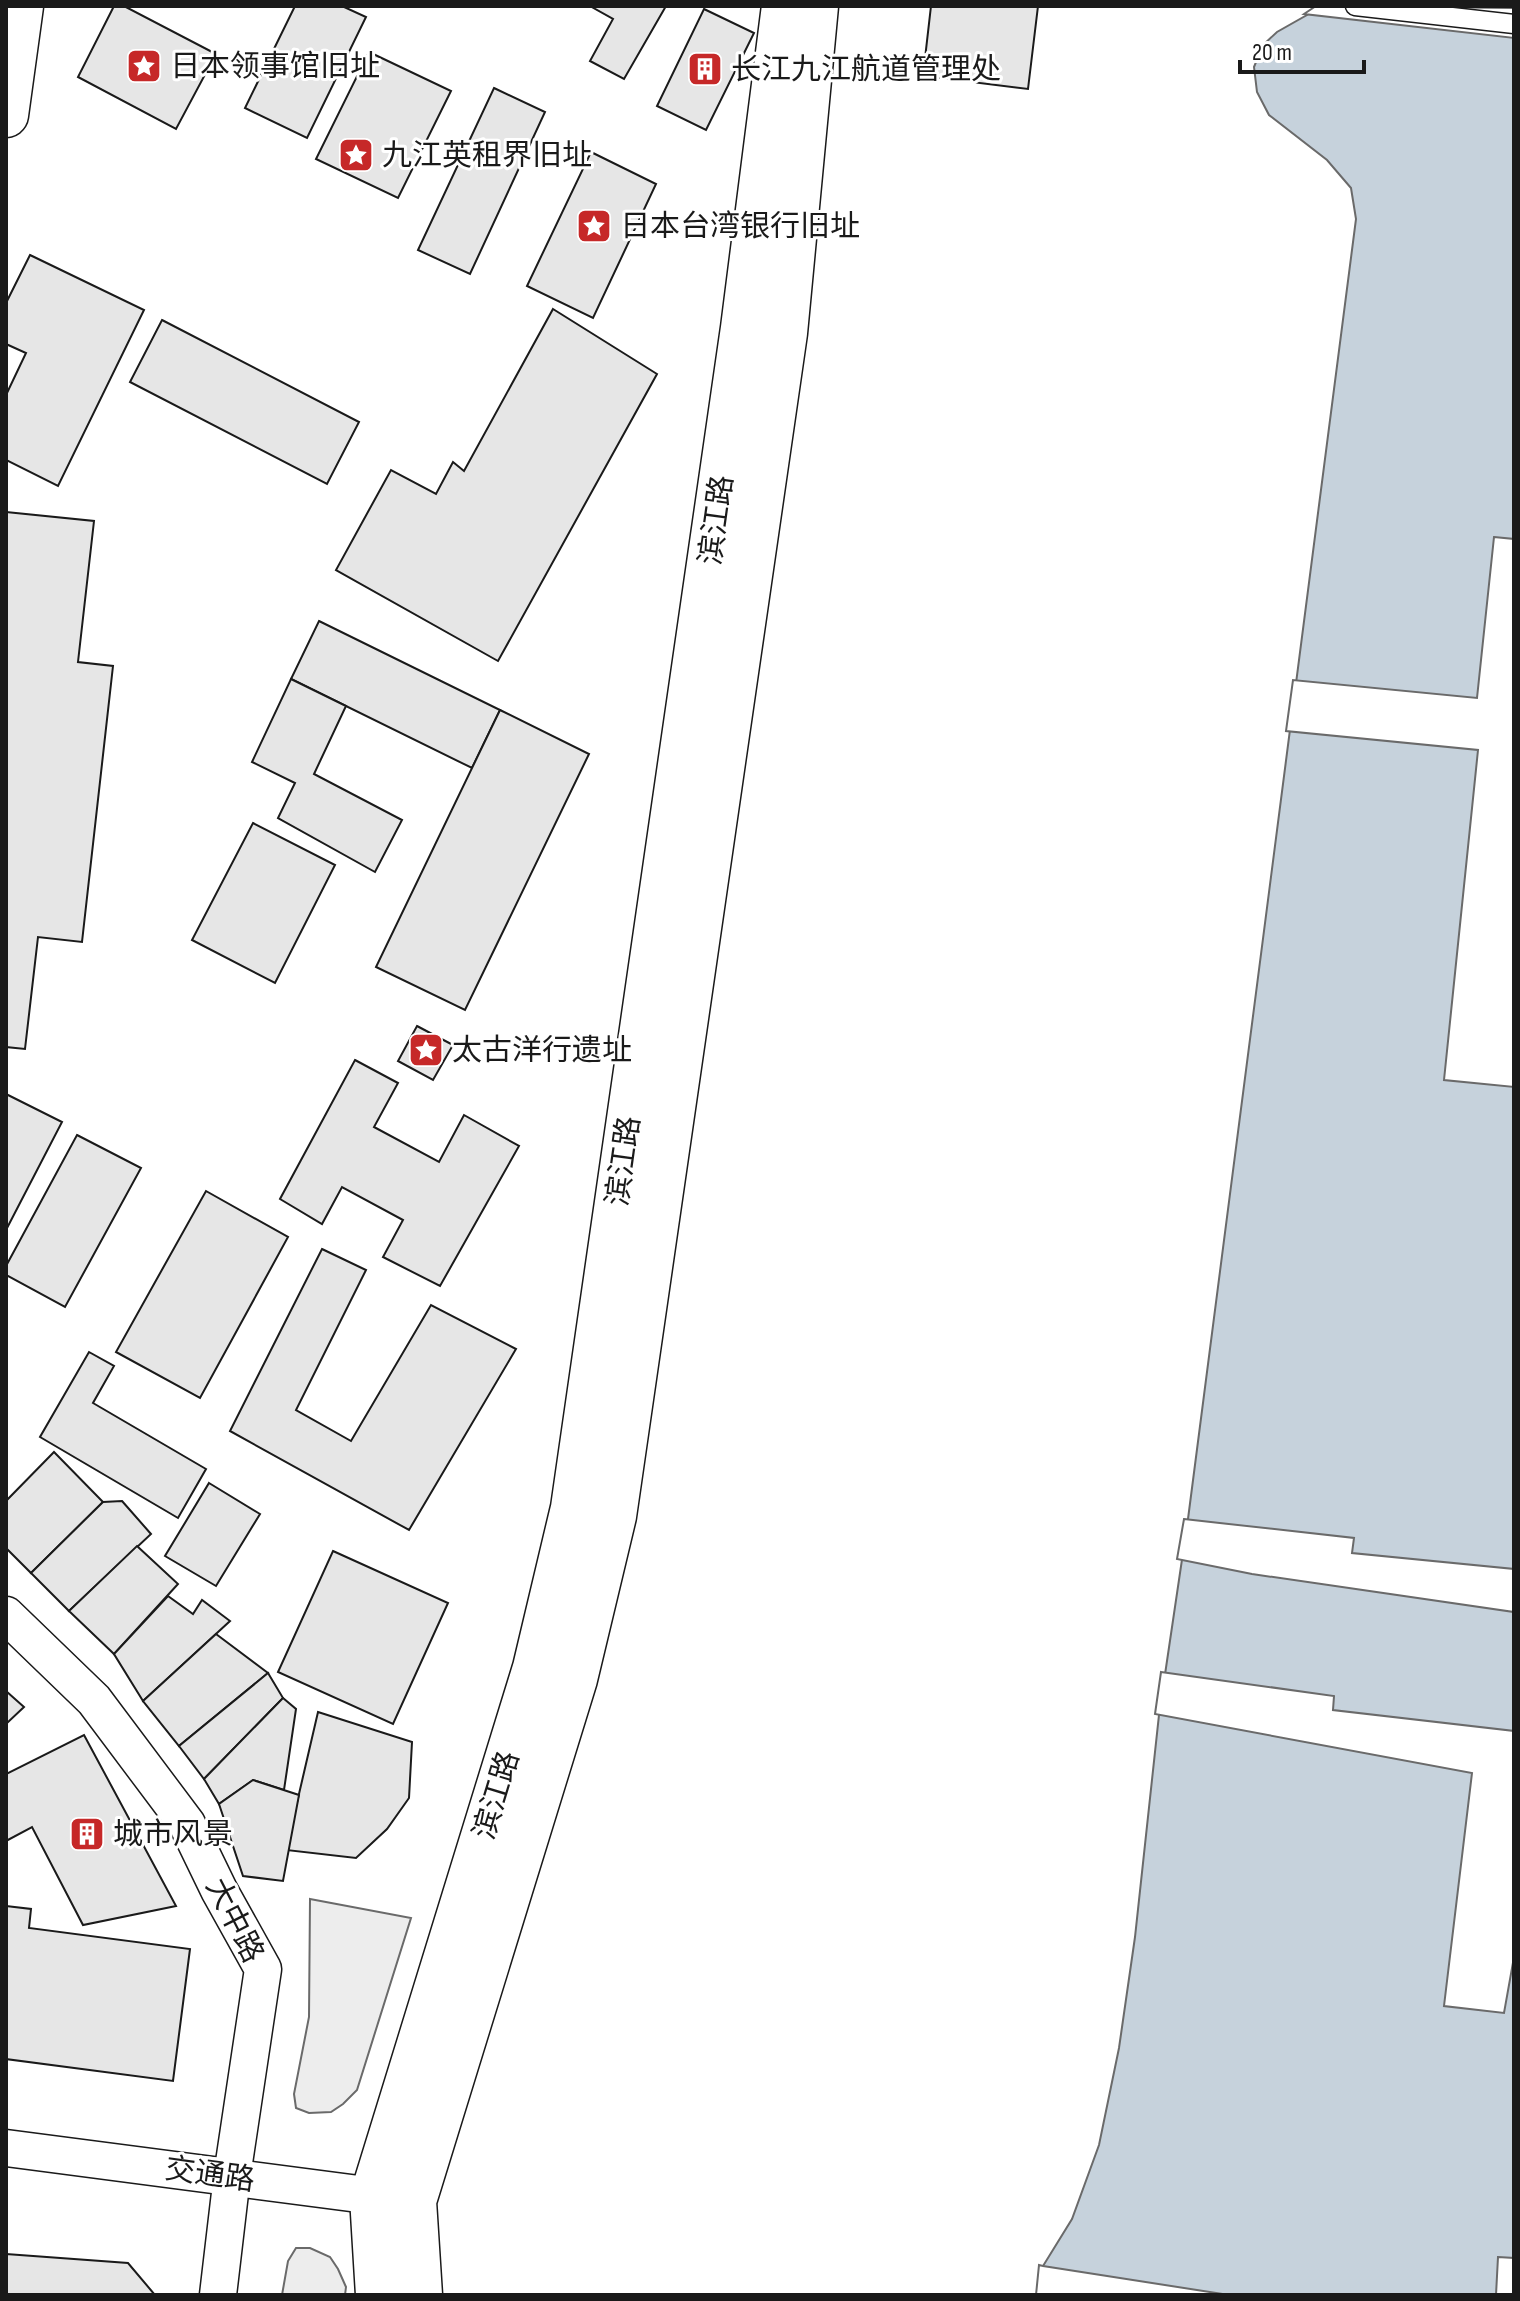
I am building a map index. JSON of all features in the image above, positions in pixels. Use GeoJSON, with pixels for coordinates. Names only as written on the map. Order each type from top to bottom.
{"type":"FeatureCollection","features":[{"type":"Feature","properties":{"kind":"main road"},"geometry":{"type":"LineString","coordinates":[[6,115],[21,6]]}},
{"type":"Feature","properties":{"kind":"main road","name":"滨江路"},"geometry":{"type":"LineString","coordinates":[[378,2295],[372,2197],[535,1668],[573,1508],[741,344],[784,6]]}},
{"type":"Feature","properties":{"kind":"main road","name":"滨江路"},"geometry":{"type":"LineString","coordinates":[[420,2295],[414,2201],[575,1679],[614,1516],[785,333],[816,6]]}},
{"type":"Feature","properties":{"kind":"street","name":"大中路"},"geometry":{"type":"LineString","coordinates":[[6,1615],[94,1700],[187,1824],[263,1969],[232,2176],[218,2295]]}},
{"type":"Feature","properties":{"kind":"street","name":"交通路"},"geometry":{"type":"LineString","coordinates":[[6,2148],[414,2201]]}},
{"type":"Feature","properties":{"kind":"lane"},"geometry":{"type":"LineString","coordinates":[[1355,6],[1514,24]]}},
{"type":"Feature","properties":{"kind":"shaded area"},"geometry":{"type":"Polygon","coordinates":[[[1323,6],[1514,6],[1514,2295],[1040,2295],[1043,2266],[1072,2219],[1099,2145],[1119,2048],[1135,1937],[1159,1715],[1188,1519],[1356,219],[1351,188],[1327,160],[1269,115],[1257,92],[1254,67],[1263,45],[1277,32],[1323,6]]]}},
{"type":"Feature","properties":{"kind":"shaded area"},"geometry":{"type":"Polygon","coordinates":[[[310,1899],[411,1918],[357,2090],[331,2112],[309,2113],[296,2108],[294,2094],[309,2017],[310,1899]]]}},
{"type":"Feature","properties":{"kind":"shaded area"},"geometry":{"type":"Polygon","coordinates":[[[296,2248],[310,2248],[330,2257],[346,2287],[345,2295],[282,2295],[288,2261],[296,2248]]]}},
{"type":"Feature","properties":{"kind":"pier"},"geometry":{"type":"Polygon","coordinates":[[[1316,6],[1514,8],[1514,38],[1304,14],[1316,6]]]}},
{"type":"Feature","properties":{"kind":"pier"},"geometry":{"type":"Polygon","coordinates":[[[1494,537],[1514,539],[1514,1087],[1444,1080],[1478,750],[1286,731],[1293,680],[1477,698],[1494,537]]]}},
{"type":"Feature","properties":{"kind":"pier"},"geometry":{"type":"Polygon","coordinates":[[[1184,1519],[1354,1538],[1352,1553],[1514,1569],[1514,1612],[1252,1574],[1177,1559],[1184,1519]]]}},
{"type":"Feature","properties":{"kind":"pier"},"geometry":{"type":"Polygon","coordinates":[[[1161,1672],[1334,1696],[1333,1710],[1514,1731],[1514,1957],[1504,2013],[1444,2006],[1472,1773],[1155,1714],[1161,1672]]]}},
{"type":"Feature","properties":{"kind":"pier"},"geometry":{"type":"Polygon","coordinates":[[[1498,2257],[1514,2258],[1514,2295],[1496,2295],[1498,2257]]]}},
{"type":"Feature","properties":{"kind":"pier"},"geometry":{"type":"Polygon","coordinates":[[[1039,2265],[1043,2266],[1229,2295],[1036,2295],[1039,2265]]]}},
{"type":"Feature","properties":{"kind":"building"},"geometry":{"type":"Polygon","coordinates":[[[114,6],[124,6],[216,54],[176,129],[78,77],[114,6]]]}},
{"type":"Feature","properties":{"kind":"building"},"geometry":{"type":"Polygon","coordinates":[[[295,6],[342,6],[366,17],[307,138],[245,108],[295,6]]]}},
{"type":"Feature","properties":{"kind":"building"},"geometry":{"type":"Polygon","coordinates":[[[590,6],[666,6],[624,79],[590,61],[613,19],[590,6]]]}},
{"type":"Feature","properties":{"kind":"building"},"geometry":{"type":"Polygon","coordinates":[[[931,6],[1038,6],[1028,89],[923,76],[931,6]]]}},
{"type":"Feature","properties":{"kind":"building","name":"长江九江航道管理处"},"geometry":{"type":"Polygon","coordinates":[[[704,9],[754,33],[706,130],[657,106],[704,9]]]}},
{"type":"Feature","properties":{"kind":"building"},"geometry":{"type":"Polygon","coordinates":[[[369,52],[451,91],[398,198],[316,159],[369,52]]]}},
{"type":"Feature","properties":{"kind":"building"},"geometry":{"type":"Polygon","coordinates":[[[494,88],[545,112],[470,274],[418,250],[494,88]]]}},
{"type":"Feature","properties":{"kind":"building"},"geometry":{"type":"Polygon","coordinates":[[[591,152],[656,184],[593,318],[527,286],[591,152]]]}},
{"type":"Feature","properties":{"kind":"building"},"geometry":{"type":"Polygon","coordinates":[[[30,255],[144,310],[58,486],[6,460],[6,395],[26,353],[6,344],[6,303],[30,255]]]}},
{"type":"Feature","properties":{"kind":"building"},"geometry":{"type":"Polygon","coordinates":[[[553,309],[657,374],[498,661],[336,570],[391,470],[436,494],[453,462],[464,471],[553,309]]]}},
{"type":"Feature","properties":{"kind":"building"},"geometry":{"type":"Polygon","coordinates":[[[162,320],[359,422],[327,484],[130,382],[162,320]]]}},
{"type":"Feature","properties":{"kind":"building"},"geometry":{"type":"Polygon","coordinates":[[[6,512],[94,521],[78,662],[113,666],[82,942],[38,937],[25,1049],[6,1047],[6,512]]]}},
{"type":"Feature","properties":{"kind":"building"},"geometry":{"type":"Polygon","coordinates":[[[319,621],[500,710],[472,768],[291,679],[319,621]]]}},
{"type":"Feature","properties":{"kind":"building"},"geometry":{"type":"Polygon","coordinates":[[[291,679],[346,706],[314,774],[402,820],[375,872],[278,818],[295,783],[252,762],[291,679]]]}},
{"type":"Feature","properties":{"kind":"building"},"geometry":{"type":"Polygon","coordinates":[[[500,710],[589,754],[465,1010],[376,967],[500,710]]]}},
{"type":"Feature","properties":{"kind":"building"},"geometry":{"type":"Polygon","coordinates":[[[253,823],[335,865],[275,983],[192,940],[253,823]]]}},
{"type":"Feature","properties":{"kind":"building"},"geometry":{"type":"Polygon","coordinates":[[[417,1026],[453,1045],[433,1080],[398,1061],[417,1026]]]}},
{"type":"Feature","properties":{"kind":"building"},"geometry":{"type":"Polygon","coordinates":[[[355,1060],[398,1083],[374,1127],[439,1162],[464,1115],[519,1146],[440,1286],[383,1257],[403,1220],[342,1187],[322,1224],[280,1199],[355,1060]]]}},
{"type":"Feature","properties":{"kind":"building"},"geometry":{"type":"Polygon","coordinates":[[[6,1094],[62,1122],[6,1230],[6,1094]]]}},
{"type":"Feature","properties":{"kind":"building"},"geometry":{"type":"Polygon","coordinates":[[[77,1135],[141,1168],[65,1307],[6,1275],[6,1266],[77,1135]]]}},
{"type":"Feature","properties":{"kind":"building"},"geometry":{"type":"Polygon","coordinates":[[[206,1191],[288,1237],[200,1398],[116,1352],[206,1191]]]}},
{"type":"Feature","properties":{"kind":"building"},"geometry":{"type":"Polygon","coordinates":[[[322,1249],[366,1270],[296,1410],[351,1441],[431,1305],[516,1349],[409,1530],[230,1431],[322,1249]]]}},
{"type":"Feature","properties":{"kind":"building"},"geometry":{"type":"Polygon","coordinates":[[[89,1352],[114,1366],[93,1403],[206,1469],[178,1518],[40,1437],[89,1352]]]}},
{"type":"Feature","properties":{"kind":"building"},"geometry":{"type":"Polygon","coordinates":[[[54,1452],[103,1502],[31,1573],[6,1548],[6,1501],[54,1452]]]}},
{"type":"Feature","properties":{"kind":"building"},"geometry":{"type":"Polygon","coordinates":[[[209,1483],[260,1514],[216,1586],[165,1556],[209,1483]]]}},
{"type":"Feature","properties":{"kind":"building"},"geometry":{"type":"Polygon","coordinates":[[[122,1501],[151,1534],[69,1611],[31,1573],[103,1502],[122,1501]]]}},
{"type":"Feature","properties":{"kind":"building"},"geometry":{"type":"Polygon","coordinates":[[[137,1546],[178,1584],[114,1654],[69,1611],[137,1546]]]}},
{"type":"Feature","properties":{"kind":"building"},"geometry":{"type":"Polygon","coordinates":[[[333,1551],[448,1603],[393,1724],[278,1672],[333,1551]]]}},
{"type":"Feature","properties":{"kind":"building"},"geometry":{"type":"Polygon","coordinates":[[[168,1596],[193,1614],[202,1600],[230,1621],[143,1701],[114,1654],[168,1596]]]}},
{"type":"Feature","properties":{"kind":"building"},"geometry":{"type":"Polygon","coordinates":[[[216,1634],[268,1673],[179,1746],[143,1701],[216,1634]]]}},
{"type":"Feature","properties":{"kind":"building"},"geometry":{"type":"Polygon","coordinates":[[[268,1673],[283,1698],[204,1779],[179,1746],[268,1673]]]}},
{"type":"Feature","properties":{"kind":"building"},"geometry":{"type":"Polygon","coordinates":[[[6,1691],[24,1707],[6,1724],[6,1691]]]}},
{"type":"Feature","properties":{"kind":"building"},"geometry":{"type":"Polygon","coordinates":[[[283,1698],[296,1709],[284,1790],[253,1780],[219,1804],[204,1779],[283,1698]]]}},
{"type":"Feature","properties":{"kind":"building"},"geometry":{"type":"Polygon","coordinates":[[[318,1712],[412,1742],[409,1798],[387,1829],[356,1858],[286,1850],[318,1712]]]}},
{"type":"Feature","properties":{"kind":"building","name":"城市风景"},"geometry":{"type":"Polygon","coordinates":[[[84,1735],[176,1906],[83,1925],[32,1827],[6,1841],[6,1774],[84,1735]]]}},
{"type":"Feature","properties":{"kind":"building"},"geometry":{"type":"Polygon","coordinates":[[[253,1780],[299,1795],[283,1881],[243,1876],[219,1804],[253,1780]]]}},
{"type":"Feature","properties":{"kind":"building"},"geometry":{"type":"Polygon","coordinates":[[[6,1906],[31,1909],[29,1928],[190,1949],[173,2081],[6,2059],[6,1906]]]}},
{"type":"Feature","properties":{"kind":"building"},"geometry":{"type":"Polygon","coordinates":[[[6,2254],[128,2263],[155,2295],[6,2295],[6,2254]]]}},
{"type":"Feature","properties":{"kind":"place","name":"日本领事馆旧址"},"geometry":{"type":"Point","coordinates":[144,66]}},
{"type":"Feature","properties":{"kind":"place","name":"长江九江航道管理处"},"geometry":{"type":"Point","coordinates":[705,69]}},
{"type":"Feature","properties":{"kind":"place","name":"九江英租界旧址"},"geometry":{"type":"Point","coordinates":[356,155]}},
{"type":"Feature","properties":{"kind":"place","name":"日本台湾银行旧址"},"geometry":{"type":"Point","coordinates":[594,226]}},
{"type":"Feature","properties":{"kind":"place","name":"太古洋行遗址"},"geometry":{"type":"Point","coordinates":[426,1050]}},
{"type":"Feature","properties":{"kind":"place","name":"城市风景"},"geometry":{"type":"Point","coordinates":[87,1834]}}]}
